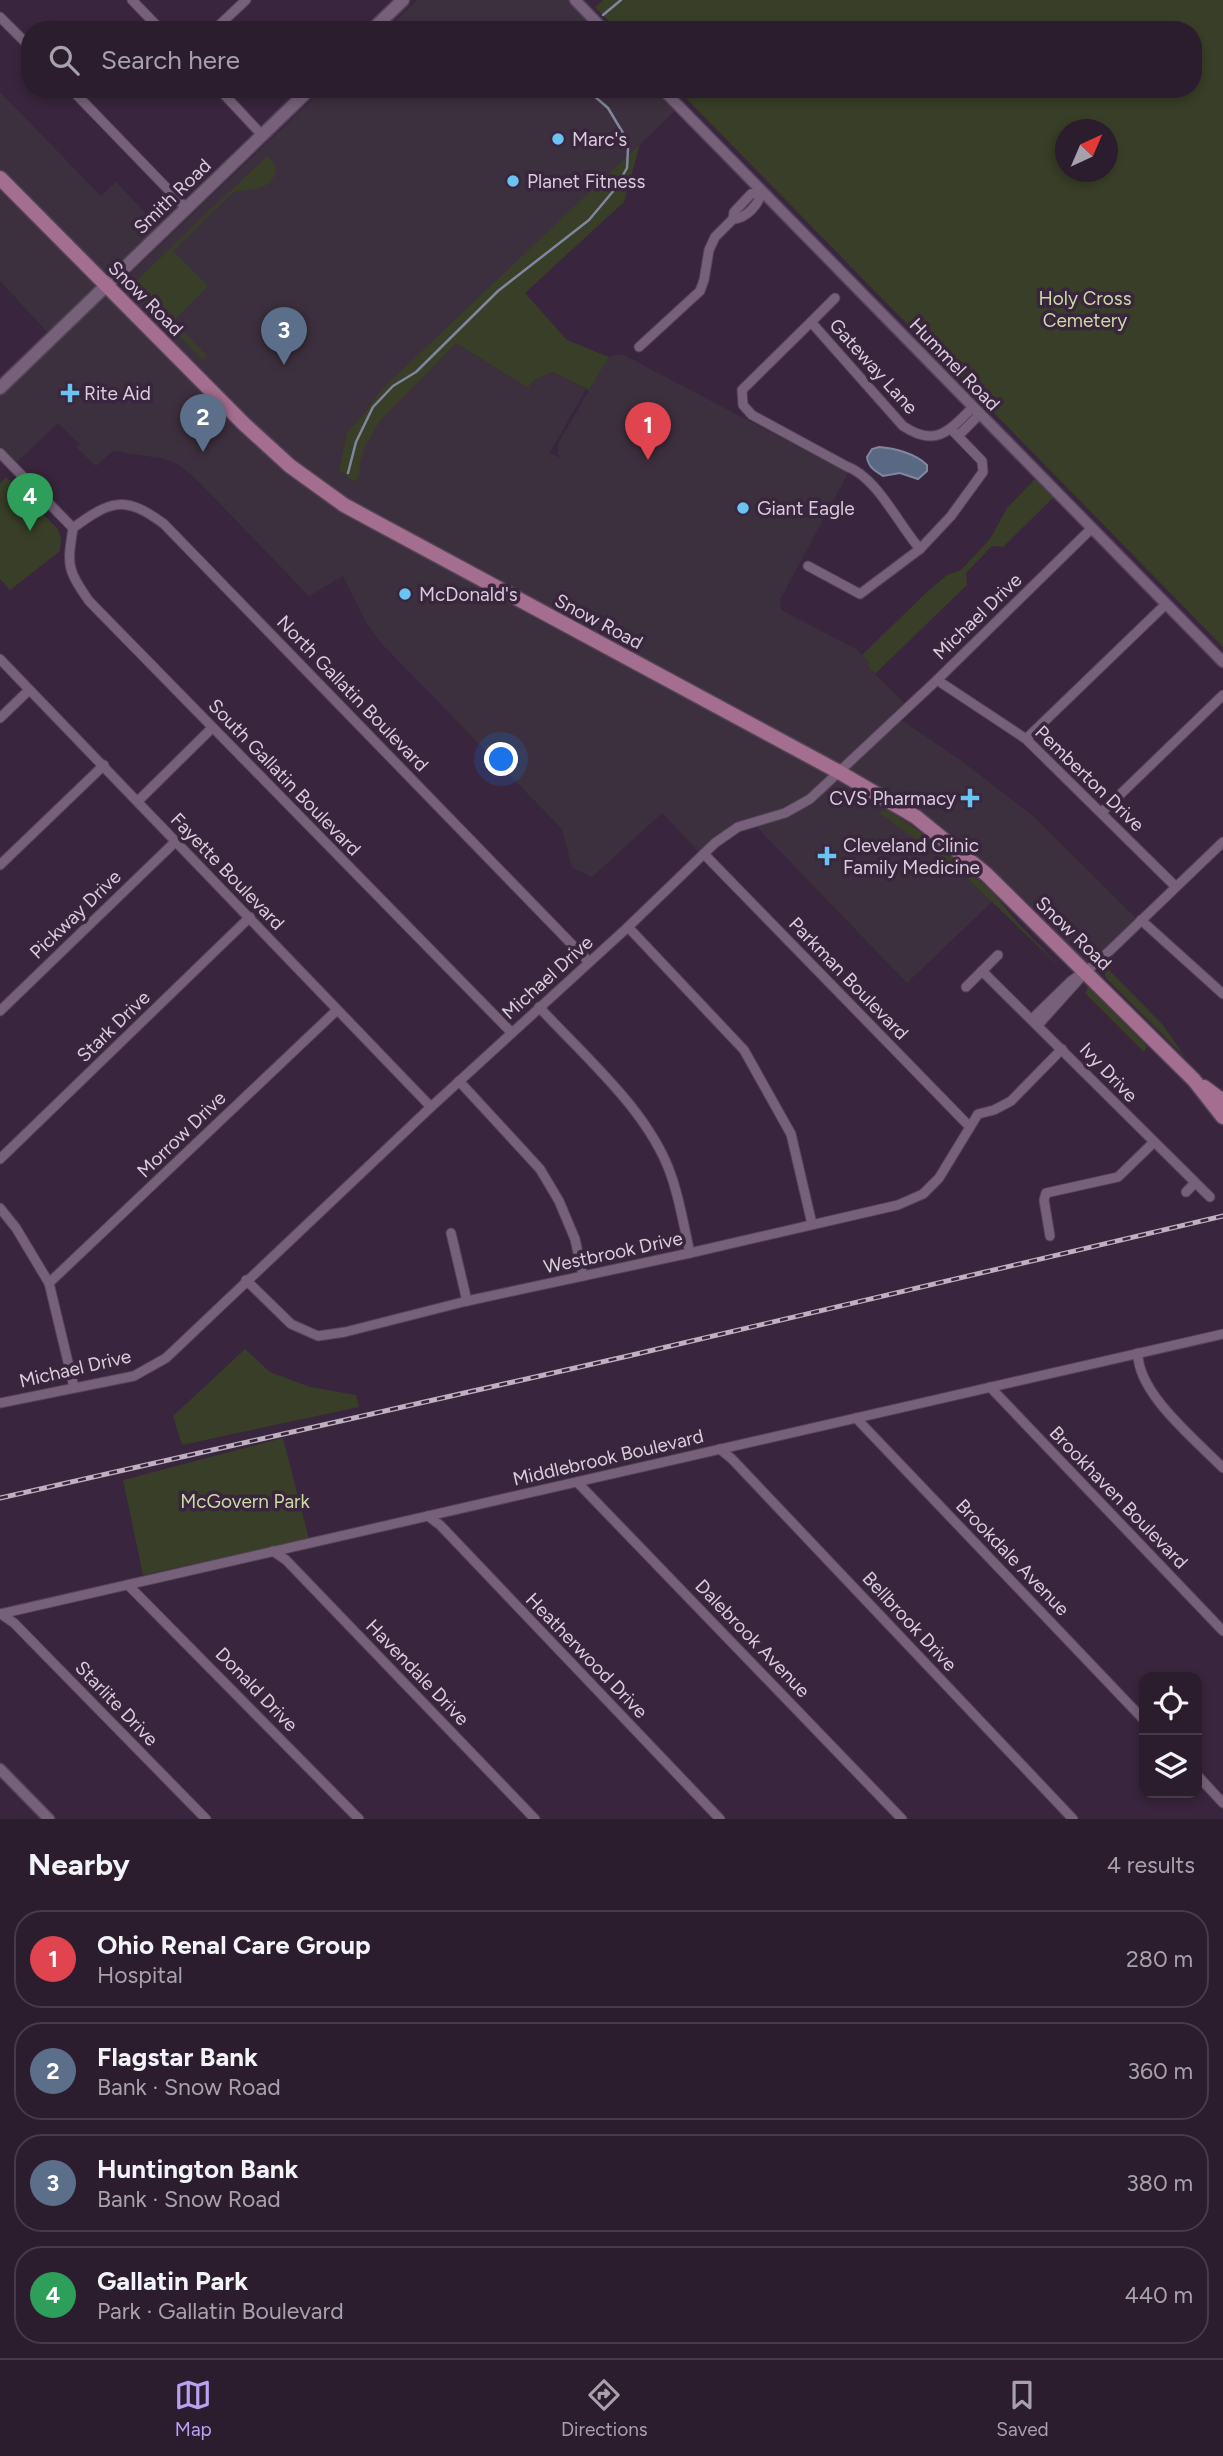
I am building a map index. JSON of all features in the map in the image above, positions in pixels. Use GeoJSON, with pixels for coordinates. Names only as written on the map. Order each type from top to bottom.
{"type":"FeatureCollection","features":[{"type":"Feature","properties":{"kind":"main road"},"geometry":{"type":"LineString","coordinates":[[381,21],[403,0]]}},
{"type":"Feature","properties":{"kind":"main road","name":"Smith Road"},"geometry":{"type":"LineString","coordinates":[[1,383],[107,286],[301,98]]}},
{"type":"Feature","properties":{"kind":"main road","name":"Snow Road"},"geometry":{"type":"LineString","coordinates":[[0,178],[244,424],[290,466],[344,505],[839,772],[916,817],[1002,888],[1194,1080],[1223,1117]]}},
{"type":"Feature","properties":{"kind":"main road","name":"Snow Road"},"geometry":{"type":"LineString","coordinates":[[1194,1080],[1223,1101]]}},
{"type":"Feature","properties":{"kind":"street"},"geometry":{"type":"LineString","coordinates":[[132,0],[152,21]]}},
{"type":"Feature","properties":{"kind":"street"},"geometry":{"type":"LineString","coordinates":[[224,21],[246,0]]}},
{"type":"Feature","properties":{"kind":"street"},"geometry":{"type":"LineString","coordinates":[[575,0],[595,21]]}},
{"type":"Feature","properties":{"kind":"street"},"geometry":{"type":"LineString","coordinates":[[0,17],[21,38]]}},
{"type":"Feature","properties":{"kind":"street"},"geometry":{"type":"LineString","coordinates":[[80,98],[187,209]]}},
{"type":"Feature","properties":{"kind":"street"},"geometry":{"type":"LineString","coordinates":[[227,98],[262,135]]}},
{"type":"Feature","properties":{"kind":"street","name":"Hummel Road"},"geometry":{"type":"LineString","coordinates":[[671,98],[1223,662]]}},
{"type":"Feature","properties":{"kind":"street"},"geometry":{"type":"LineString","coordinates":[[639,347],[700,291],[710,246],[720,230],[733,219],[747,213],[759,202],[762,192]]}},
{"type":"Feature","properties":{"kind":"street","name":"Gateway Lane"},"geometry":{"type":"LineString","coordinates":[[835,298],[742,390],[743,405],[752,415],[768,424],[846,466],[859,470],[920,549]]}},
{"type":"Feature","properties":{"kind":"street","name":"Gateway Lane"},"geometry":{"type":"LineString","coordinates":[[811,322],[903,426],[914,433],[934,437],[954,433]]}},
{"type":"Feature","properties":{"kind":"street"},"geometry":{"type":"LineString","coordinates":[[808,566],[860,594],[920,549],[951,516],[983,472],[982,461],[954,433],[976,411]]}},
{"type":"Feature","properties":{"kind":"street"},"geometry":{"type":"LineString","coordinates":[[0,453],[73,528]]}},
{"type":"Feature","properties":{"kind":"street","name":"North Gallatin Boulevard"},"geometry":{"type":"LineString","coordinates":[[73,528],[93,513],[114,504],[142,508],[164,524],[589,962]]}},
{"type":"Feature","properties":{"kind":"street","name":"South Gallatin Boulevard"},"geometry":{"type":"LineString","coordinates":[[73,528],[69,553],[71,575],[89,601],[512,1033]]}},
{"type":"Feature","properties":{"kind":"street","name":"Michael Drive"},"geometry":{"type":"LineString","coordinates":[[0,1403],[134,1376],[166,1358],[246,1280],[704,854],[738,827],[785,813],[810,799],[937,680],[1092,528]]}},
{"type":"Feature","properties":{"kind":"street"},"geometry":{"type":"LineString","coordinates":[[1026,739],[1166,604]]}},
{"type":"Feature","properties":{"kind":"street","name":"Fayette Boulevard"},"geometry":{"type":"LineString","coordinates":[[0,659],[431,1107]]}},
{"type":"Feature","properties":{"kind":"street","name":"Pemberton Drive"},"geometry":{"type":"LineString","coordinates":[[937,680],[1026,739],[1176,887]]}},
{"type":"Feature","properties":{"kind":"street"},"geometry":{"type":"LineString","coordinates":[[0,718],[29,690]]}},
{"type":"Feature","properties":{"kind":"street"},"geometry":{"type":"LineString","coordinates":[[1102,812],[1223,695]]}},
{"type":"Feature","properties":{"kind":"street"},"geometry":{"type":"LineString","coordinates":[[138,801],[212,728]]}},
{"type":"Feature","properties":{"kind":"street"},"geometry":{"type":"LineString","coordinates":[[0,865],[104,765]]}},
{"type":"Feature","properties":{"kind":"street","name":"Pickway Drive"},"geometry":{"type":"LineString","coordinates":[[0,1011],[175,842]]}},
{"type":"Feature","properties":{"kind":"street"},"geometry":{"type":"LineString","coordinates":[[1035,1022],[1071,981],[1086,972],[1223,842]]}},
{"type":"Feature","properties":{"kind":"street","name":"Parkman Boulevard"},"geometry":{"type":"LineString","coordinates":[[704,854],[969,1126]]}},
{"type":"Feature","properties":{"kind":"street","name":"Stark Drive"},"geometry":{"type":"LineString","coordinates":[[0,1159],[250,917]]}},
{"type":"Feature","properties":{"kind":"street"},"geometry":{"type":"LineString","coordinates":[[1141,920],[1222,992]]}},
{"type":"Feature","properties":{"kind":"street"},"geometry":{"type":"LineString","coordinates":[[628,927],[744,1050],[791,1134],[812,1224]]}},
{"type":"Feature","properties":{"kind":"street"},"geometry":{"type":"LineString","coordinates":[[966,987],[998,955]]}},
{"type":"Feature","properties":{"kind":"street","name":"Ivy Drive"},"geometry":{"type":"LineString","coordinates":[[982,971],[1210,1198]]}},
{"type":"Feature","properties":{"kind":"street"},"geometry":{"type":"LineString","coordinates":[[539,1007],[641,1117],[671,1175],[690,1253]]}},
{"type":"Feature","properties":{"kind":"street","name":"Morrow Drive"},"geometry":{"type":"LineString","coordinates":[[49,1283],[337,1010]]}},
{"type":"Feature","properties":{"kind":"street"},"geometry":{"type":"LineString","coordinates":[[969,1126],[978,1114],[994,1110],[1011,1101],[1062,1049]]}},
{"type":"Feature","properties":{"kind":"street"},"geometry":{"type":"LineString","coordinates":[[459,1081],[540,1169],[559,1201],[575,1239],[583,1276]]}},
{"type":"Feature","properties":{"kind":"street","name":"Westbrook Drive"},"geometry":{"type":"LineString","coordinates":[[246,1280],[291,1324],[318,1336],[345,1332],[467,1301],[898,1205],[923,1194],[939,1178],[969,1126]]}},
{"type":"Feature","properties":{"kind":"street"},"geometry":{"type":"LineString","coordinates":[[1050,1236],[1044,1200],[1046,1193],[1118,1177],[1153,1143]]}},
{"type":"Feature","properties":{"kind":"street"},"geometry":{"type":"LineString","coordinates":[[1186,1192],[1195,1183]]}},
{"type":"Feature","properties":{"kind":"street"},"geometry":{"type":"LineString","coordinates":[[0,1208],[16,1228],[49,1283],[74,1387]]}},
{"type":"Feature","properties":{"kind":"street"},"geometry":{"type":"LineString","coordinates":[[451,1233],[467,1301]]}},
{"type":"Feature","properties":{"kind":"street","name":"Middlebrook Boulevard"},"geometry":{"type":"LineString","coordinates":[[0,1614],[1223,1334]]}},
{"type":"Feature","properties":{"kind":"street"},"geometry":{"type":"LineString","coordinates":[[1138,1353],[1137,1364],[1150,1393],[1223,1468]]}},
{"type":"Feature","properties":{"kind":"street","name":"Brookhaven Boulevard"},"geometry":{"type":"LineString","coordinates":[[990,1387],[1223,1631]]}},
{"type":"Feature","properties":{"kind":"street","name":"Brookdale Avenue"},"geometry":{"type":"LineString","coordinates":[[856,1418],[1139,1715]]}},
{"type":"Feature","properties":{"kind":"street","name":"Bellbrook Drive"},"geometry":{"type":"LineString","coordinates":[[720,1449],[1073,1819]]}},
{"type":"Feature","properties":{"kind":"street","name":"Dalebrook Avenue"},"geometry":{"type":"LineString","coordinates":[[577,1482],[902,1819]]}},
{"type":"Feature","properties":{"kind":"street","name":"Heatherwood Drive"},"geometry":{"type":"LineString","coordinates":[[428,1516],[450,1535],[720,1819]]}},
{"type":"Feature","properties":{"kind":"street","name":"Havendale Drive"},"geometry":{"type":"LineString","coordinates":[[273,1551],[286,1560],[535,1819]]}},
{"type":"Feature","properties":{"kind":"street","name":"Donald Drive"},"geometry":{"type":"LineString","coordinates":[[128,1585],[359,1819]]}},
{"type":"Feature","properties":{"kind":"street","name":"Starlite Drive"},"geometry":{"type":"LineString","coordinates":[[0,1614],[14,1623],[206,1819]]}},
{"type":"Feature","properties":{"kind":"street"},"geometry":{"type":"LineString","coordinates":[[0,1769],[49,1819]]}},
{"type":"Feature","properties":{"kind":"street"},"geometry":{"type":"LineString","coordinates":[[1202,1780],[1223,1802]]}},
{"type":"Feature","properties":{"kind":"shaded area"},"geometry":{"type":"Polygon","coordinates":[[[417,0],[569,0],[589,21],[395,21],[417,0]]]}},
{"type":"Feature","properties":{"kind":"shaded area"},"geometry":{"type":"Polygon","coordinates":[[[0,92],[101,196],[116,182],[162,230],[110,280],[126,294],[126,278],[314,98],[667,98],[677,109],[381,390],[347,432],[339,470],[354,481],[363,447],[382,416],[456,343],[528,388],[534,380],[553,372],[586,389],[540,470],[550,453],[561,458],[558,444],[596,378],[609,357],[622,354],[848,473],[780,600],[781,610],[856,649],[869,663],[867,666],[910,709],[900,719],[959,759],[1032,815],[1137,919],[1077,976],[998,896],[907,983],[749,819],[730,828],[700,853],[662,813],[592,877],[572,868],[562,829],[381,643],[366,622],[343,576],[309,596],[196,479],[179,465],[165,459],[113,451],[96,466],[76,447],[79,444],[58,423],[15,464],[0,448],[0,383],[50,335],[0,281],[0,92]]]}},
{"type":"Feature","properties":{"kind":"green space","name":"Holy Cross Cemetery"},"geometry":{"type":"Polygon","coordinates":[[[603,0],[1223,0],[1223,647],[686,98],[1202,98],[1202,21],[608,21],[595,7],[603,0]]]}},
{"type":"Feature","properties":{"kind":"green space"},"geometry":{"type":"Polygon","coordinates":[[[640,144],[624,202],[525,293],[567,340],[609,357],[589,390],[553,372],[534,380],[528,388],[456,343],[380,421],[365,446],[359,475],[354,482],[339,470],[347,432],[381,390],[640,144]]]}},
{"type":"Feature","properties":{"kind":"green space"},"geometry":{"type":"Polygon","coordinates":[[[267,156],[276,167],[270,182],[259,188],[232,193],[173,251],[208,286],[173,321],[207,356],[203,360],[131,286],[267,156]]]}},
{"type":"Feature","properties":{"kind":"green space"},"geometry":{"type":"Polygon","coordinates":[[[6,477],[58,529],[61,538],[60,551],[10,590],[0,579],[0,483],[6,477]]]}},
{"type":"Feature","properties":{"kind":"green space"},"geometry":{"type":"Polygon","coordinates":[[[1035,479],[1054,497],[1003,547],[992,546],[966,573],[967,585],[875,674],[862,655],[929,590],[947,575],[961,570],[990,539],[1007,508],[1035,479]]]}},
{"type":"Feature","properties":{"kind":"green space"},"geometry":{"type":"Polygon","coordinates":[[[888,810],[937,844],[994,894],[1065,972],[963,874],[880,813],[888,810]]]}},
{"type":"Feature","properties":{"kind":"green space"},"geometry":{"type":"Polygon","coordinates":[[[1108,969],[1163,1025],[1185,1057],[1106,978],[1103,970],[1108,969]]]}},
{"type":"Feature","properties":{"kind":"green space"},"geometry":{"type":"Polygon","coordinates":[[[1088,987],[1147,1046],[1144,1052],[1085,993],[1088,987]]]}},
{"type":"Feature","properties":{"kind":"green space"},"geometry":{"type":"Polygon","coordinates":[[[245,1349],[270,1372],[310,1387],[356,1395],[359,1407],[182,1445],[173,1416],[245,1349]]]}},
{"type":"Feature","properties":{"kind":"green space","name":"McGovern Park"},"geometry":{"type":"Polygon","coordinates":[[[283,1438],[309,1539],[143,1575],[123,1480],[283,1438]]]}},
{"type":"Feature","properties":{"kind":"water"},"geometry":{"type":"Polygon","coordinates":[[[879,447],[898,450],[917,458],[927,465],[927,471],[918,479],[900,473],[883,476],[870,466],[867,457],[872,449],[879,447]]]}},
{"type":"Feature","properties":{"kind":"waterway"},"geometry":{"type":"LineString","coordinates":[[603,15],[621,0]]}},
{"type":"Feature","properties":{"kind":"waterway"},"geometry":{"type":"LineString","coordinates":[[596,98],[608,108],[623,133]]}},
{"type":"Feature","properties":{"kind":"waterway"},"geometry":{"type":"LineString","coordinates":[[348,473],[356,442],[373,407],[393,386],[416,372],[498,291],[589,220],[615,189],[627,168],[628,149]]}},
{"type":"Feature","properties":{"kind":"railway"},"geometry":{"type":"LineString","coordinates":[[0,1498],[628,1356],[1223,1216]]}},
{"type":"Feature","properties":{"kind":"place","name":"Marc's"},"geometry":{"type":"Point","coordinates":[558,139]}},
{"type":"Feature","properties":{"kind":"place","name":"Planet Fitness"},"geometry":{"type":"Point","coordinates":[513,181]}},
{"type":"Feature","properties":{"kind":"place","name":"Huntington Bank"},"geometry":{"type":"Point","coordinates":[284,365]}},
{"type":"Feature","properties":{"kind":"place","name":"Rite Aid"},"geometry":{"type":"Point","coordinates":[70,393]}},
{"type":"Feature","properties":{"kind":"place","name":"Flagstar Bank"},"geometry":{"type":"Point","coordinates":[203,452]}},
{"type":"Feature","properties":{"kind":"place","name":"Ohio Renal Care Group"},"geometry":{"type":"Point","coordinates":[648,460]}},
{"type":"Feature","properties":{"kind":"place","name":"Giant Eagle"},"geometry":{"type":"Point","coordinates":[743,508]}},
{"type":"Feature","properties":{"kind":"place","name":"Gallatin Park"},"geometry":{"type":"Point","coordinates":[30,531]}},
{"type":"Feature","properties":{"kind":"place","name":"McDonald's"},"geometry":{"type":"Point","coordinates":[405,594]}},
{"type":"Feature","properties":{"kind":"place","name":"CVS Pharmacy"},"geometry":{"type":"Point","coordinates":[970,798]}},
{"type":"Feature","properties":{"kind":"place","name":"Cleveland Clinic Family Medicine"},"geometry":{"type":"Point","coordinates":[827,856]}}]}
